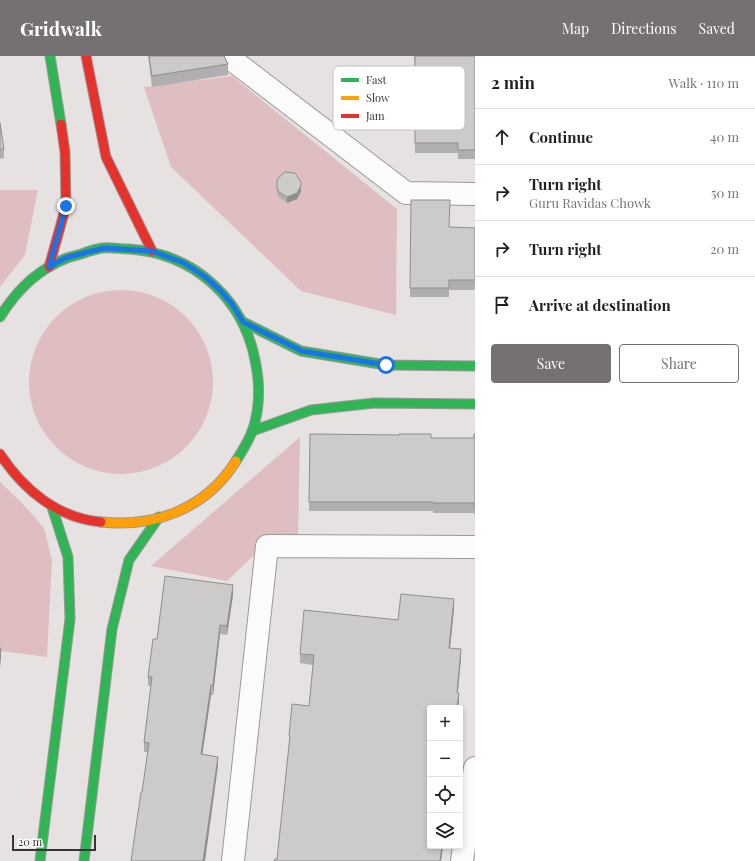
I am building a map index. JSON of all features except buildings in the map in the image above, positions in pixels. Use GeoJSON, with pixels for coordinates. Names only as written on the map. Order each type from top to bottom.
{"type":"FeatureCollection","features":[{"type":"Feature","properties":{"kind":"street"},"geometry":{"type":"LineString","coordinates":[[49,267],[66,206],[65,152],[50,56]]}},
{"type":"Feature","properties":{"kind":"street"},"geometry":{"type":"LineString","coordinates":[[86,56],[106,157],[152,251]]}},
{"type":"Feature","properties":{"kind":"street"},"geometry":{"type":"LineString","coordinates":[[234,56],[235,62],[406,193],[475,194]]}},
{"type":"Feature","properties":{"kind":"street"},"geometry":{"type":"LineString","coordinates":[[0,317],[6,306],[25,284],[65,258],[104,248],[152,251],[184,263],[204,276],[220,290],[232,304],[243,322],[255,353],[259,383],[259,397],[252,430],[233,467],[220,483],[203,498],[174,514],[160,518],[136,524],[100,523],[78,518],[52,507],[32,492],[20,482],[6,465],[0,454]]}},
{"type":"Feature","properties":{"kind":"street"},"geometry":{"type":"LineString","coordinates":[[243,322],[302,351],[386,365],[475,366]]}},
{"type":"Feature","properties":{"kind":"street"},"geometry":{"type":"LineString","coordinates":[[252,430],[311,410],[327,408],[374,403],[475,404]]}},
{"type":"Feature","properties":{"kind":"street"},"geometry":{"type":"LineString","coordinates":[[40,861],[70,619],[68,558],[52,507]]}},
{"type":"Feature","properties":{"kind":"street"},"geometry":{"type":"LineString","coordinates":[[84,861],[112,629],[129,560],[160,518]]}},
{"type":"Feature","properties":{"kind":"street"},"geometry":{"type":"LineString","coordinates":[[234,861],[267,546],[475,547]]}},
{"type":"Feature","properties":{"kind":"street"},"geometry":{"type":"LineString","coordinates":[[462,861],[475,768]]}},
{"type":"Feature","properties":{"kind":"shaded area"},"geometry":{"type":"Polygon","coordinates":[[[232,76],[397,209],[396,315],[301,291],[171,167],[144,87],[232,76]]]}},
{"type":"Feature","properties":{"kind":"shaded area"},"geometry":{"type":"Polygon","coordinates":[[[0,190],[38,190],[25,255],[0,287],[0,190]]]}},
{"type":"Feature","properties":{"kind":"shaded area"},"geometry":{"type":"Polygon","coordinates":[[[121,290],[139,292],[156,297],[172,306],[186,317],[197,331],[206,347],[211,364],[213,382],[211,400],[206,417],[197,433],[186,447],[172,458],[156,467],[139,472],[121,474],[103,472],[86,467],[70,458],[56,447],[45,433],[36,417],[31,400],[29,382],[31,364],[36,347],[45,331],[56,317],[70,306],[86,297],[103,292],[121,290]]]}},
{"type":"Feature","properties":{"kind":"shaded area"},"geometry":{"type":"Polygon","coordinates":[[[300,437],[298,535],[270,540],[227,581],[151,566],[300,437]]]}},
{"type":"Feature","properties":{"kind":"shaded area"},"geometry":{"type":"Polygon","coordinates":[[[0,482],[22,503],[44,528],[52,560],[47,657],[0,651],[0,482]]]}},
{"type":"Feature","properties":{"kind":"traffic: fast"},"geometry":{"type":"LineString","coordinates":[[50,56],[61,124]]}},
{"type":"Feature","properties":{"kind":"traffic: fast"},"geometry":{"type":"LineString","coordinates":[[0,317],[13,298],[29,282],[47,268],[67,258],[98,249],[112,248],[152,252],[174,259],[194,270],[212,283],[227,299],[239,317],[249,338],[255,360],[258,377],[257,412],[251,433],[236,461]]}},
{"type":"Feature","properties":{"kind":"traffic: fast"},"geometry":{"type":"LineString","coordinates":[[243,322],[301,351],[386,365],[475,366]]}},
{"type":"Feature","properties":{"kind":"traffic: fast"},"geometry":{"type":"LineString","coordinates":[[252,431],[311,410],[374,403],[475,404]]}},
{"type":"Feature","properties":{"kind":"traffic: fast"},"geometry":{"type":"LineString","coordinates":[[40,861],[70,619],[68,557],[52,507]]}},
{"type":"Feature","properties":{"kind":"traffic: fast"},"geometry":{"type":"LineString","coordinates":[[84,861],[112,629],[129,560],[159,517]]}},
{"type":"Feature","properties":{"kind":"traffic: slow"},"geometry":{"type":"LineString","coordinates":[[101,522],[140,522],[177,512],[210,492],[224,478],[236,461]]}},
{"type":"Feature","properties":{"kind":"traffic: jam"},"geometry":{"type":"LineString","coordinates":[[86,56],[106,157],[152,251]]}},
{"type":"Feature","properties":{"kind":"traffic: jam"},"geometry":{"type":"LineString","coordinates":[[49,267],[66,206],[65,152],[61,124]]}},
{"type":"Feature","properties":{"kind":"traffic: jam"},"geometry":{"type":"LineString","coordinates":[[0,454],[19,479],[43,500],[70,515],[101,522]]}},
{"type":"Feature","properties":{"kind":"route"},"geometry":{"type":"LineString","coordinates":[[66,206],[49,267],[65,258],[104,248],[152,251],[184,263],[204,276],[220,290],[232,304],[243,322],[302,351],[386,365]]}}]}
